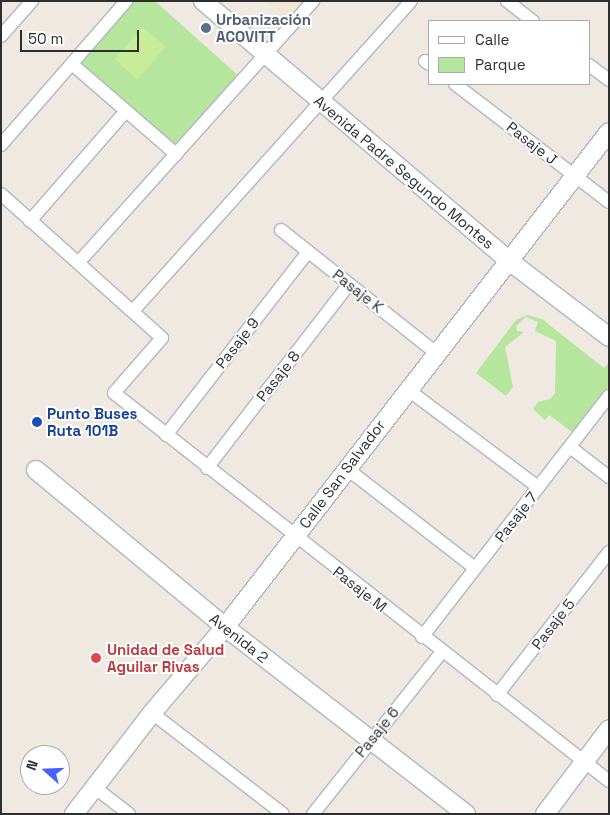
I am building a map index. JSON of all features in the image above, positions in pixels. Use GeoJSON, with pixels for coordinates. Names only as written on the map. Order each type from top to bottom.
{"type":"FeatureCollection","features":[{"type":"Feature","properties":{"kind":"street"},"geometry":{"type":"LineString","coordinates":[[1,36],[32,1]]}},
{"type":"Feature","properties":{"kind":"street"},"geometry":{"type":"LineString","coordinates":[[1,145],[126,1]]}},
{"type":"Feature","properties":{"kind":"street","name":"Avenida Padre Segundo Montes"},"geometry":{"type":"LineString","coordinates":[[203,1],[508,260],[609,337]]}},
{"type":"Feature","properties":{"kind":"street"},"geometry":{"type":"LineString","coordinates":[[79,262],[312,1]]}},
{"type":"Feature","properties":{"kind":"street"},"geometry":{"type":"LineString","coordinates":[[1,194],[133,311],[412,1]]}},
{"type":"Feature","properties":{"kind":"street"},"geometry":{"type":"LineString","coordinates":[[507,1],[532,20]]}},
{"type":"Feature","properties":{"kind":"street"},"geometry":{"type":"LineString","coordinates":[[72,64],[176,154]]}},
{"type":"Feature","properties":{"kind":"street"},"geometry":{"type":"LineString","coordinates":[[590,66],[609,80]]}},
{"type":"Feature","properties":{"kind":"street","name":"Pasaje J"},"geometry":{"type":"LineString","coordinates":[[456,85],[609,202]]}},
{"type":"Feature","properties":{"kind":"street"},"geometry":{"type":"LineString","coordinates":[[30,221],[126,111]]}},
{"type":"Feature","properties":{"kind":"street","name":"Calle San Salvador"},"geometry":{"type":"LineString","coordinates":[[74,814],[152,713],[225,627],[435,352],[609,132]]}},
{"type":"Feature","properties":{"kind":"street","name":"Pasaje K"},"geometry":{"type":"LineString","coordinates":[[281,230],[435,352]]}},
{"type":"Feature","properties":{"kind":"street","name":"Pasaje 9"},"geometry":{"type":"LineString","coordinates":[[166,435],[308,252]]}},
{"type":"Feature","properties":{"kind":"street","name":"Pasaje 8"},"geometry":{"type":"LineString","coordinates":[[207,468],[349,284]]}},
{"type":"Feature","properties":{"kind":"street","name":"Pasaje M"},"geometry":{"type":"LineString","coordinates":[[133,311],[162,338],[114,394],[294,537],[609,781]]}},
{"type":"Feature","properties":{"kind":"street"},"geometry":{"type":"LineString","coordinates":[[407,389],[538,487]]}},
{"type":"Feature","properties":{"kind":"street","name":"Pasaje 7"},"geometry":{"type":"LineString","coordinates":[[422,637],[609,396]]}},
{"type":"Feature","properties":{"kind":"street"},"geometry":{"type":"LineString","coordinates":[[570,447],[609,477]]}},
{"type":"Feature","properties":{"kind":"street"},"geometry":{"type":"LineString","coordinates":[[346,468],[475,568]]}},
{"type":"Feature","properties":{"kind":"street","name":"Avenida 2"},"geometry":{"type":"LineString","coordinates":[[38,473],[225,627],[466,814]]}},
{"type":"Feature","properties":{"kind":"street","name":"Pasaje 5"},"geometry":{"type":"LineString","coordinates":[[497,695],[609,552]]}},
{"type":"Feature","properties":{"kind":"street","name":"Pasaje 6"},"geometry":{"type":"LineString","coordinates":[[313,814],[442,652]]}},
{"type":"Feature","properties":{"kind":"street"},"geometry":{"type":"LineString","coordinates":[[152,713],[283,814]]}},
{"type":"Feature","properties":{"kind":"street"},"geometry":{"type":"LineString","coordinates":[[545,814],[609,729]]}},
{"type":"Feature","properties":{"kind":"street"},"geometry":{"type":"LineString","coordinates":[[94,787],[129,814]]}},
{"type":"Feature","properties":{"kind":"shaded area"},"geometry":{"type":"Polygon","coordinates":[[[266,1],[309,1],[290,22],[266,1]]]}},
{"type":"Feature","properties":{"kind":"green space"},"geometry":{"type":"Polygon","coordinates":[[[131,1],[155,1],[240,77],[175,150],[77,64],[131,1]]]}},
{"type":"Feature","properties":{"kind":"green space"},"geometry":{"type":"Polygon","coordinates":[[[143,27],[166,47],[137,79],[115,59],[143,27]]]}},
{"type":"Feature","properties":{"kind":"green space"},"geometry":{"type":"Polygon","coordinates":[[[527,315],[542,319],[604,368],[609,363],[609,386],[572,432],[549,415],[545,420],[533,409],[538,402],[550,399],[555,394],[556,341],[535,331],[538,322],[526,317],[516,326],[517,331],[524,332],[505,347],[513,387],[506,396],[476,373],[516,320],[527,315]]]}},
{"type":"Feature","properties":{"kind":"place","name":"Urbanización ACOVITT"},"geometry":{"type":"Point","coordinates":[206,28]}},
{"type":"Feature","properties":{"kind":"place","name":"Punto Buses Ruta 101B"},"geometry":{"type":"Point","coordinates":[37,422]}},
{"type":"Feature","properties":{"kind":"place","name":"Unidad de Salud Aguilar Rivas"},"geometry":{"type":"Point","coordinates":[96,658]}}]}
